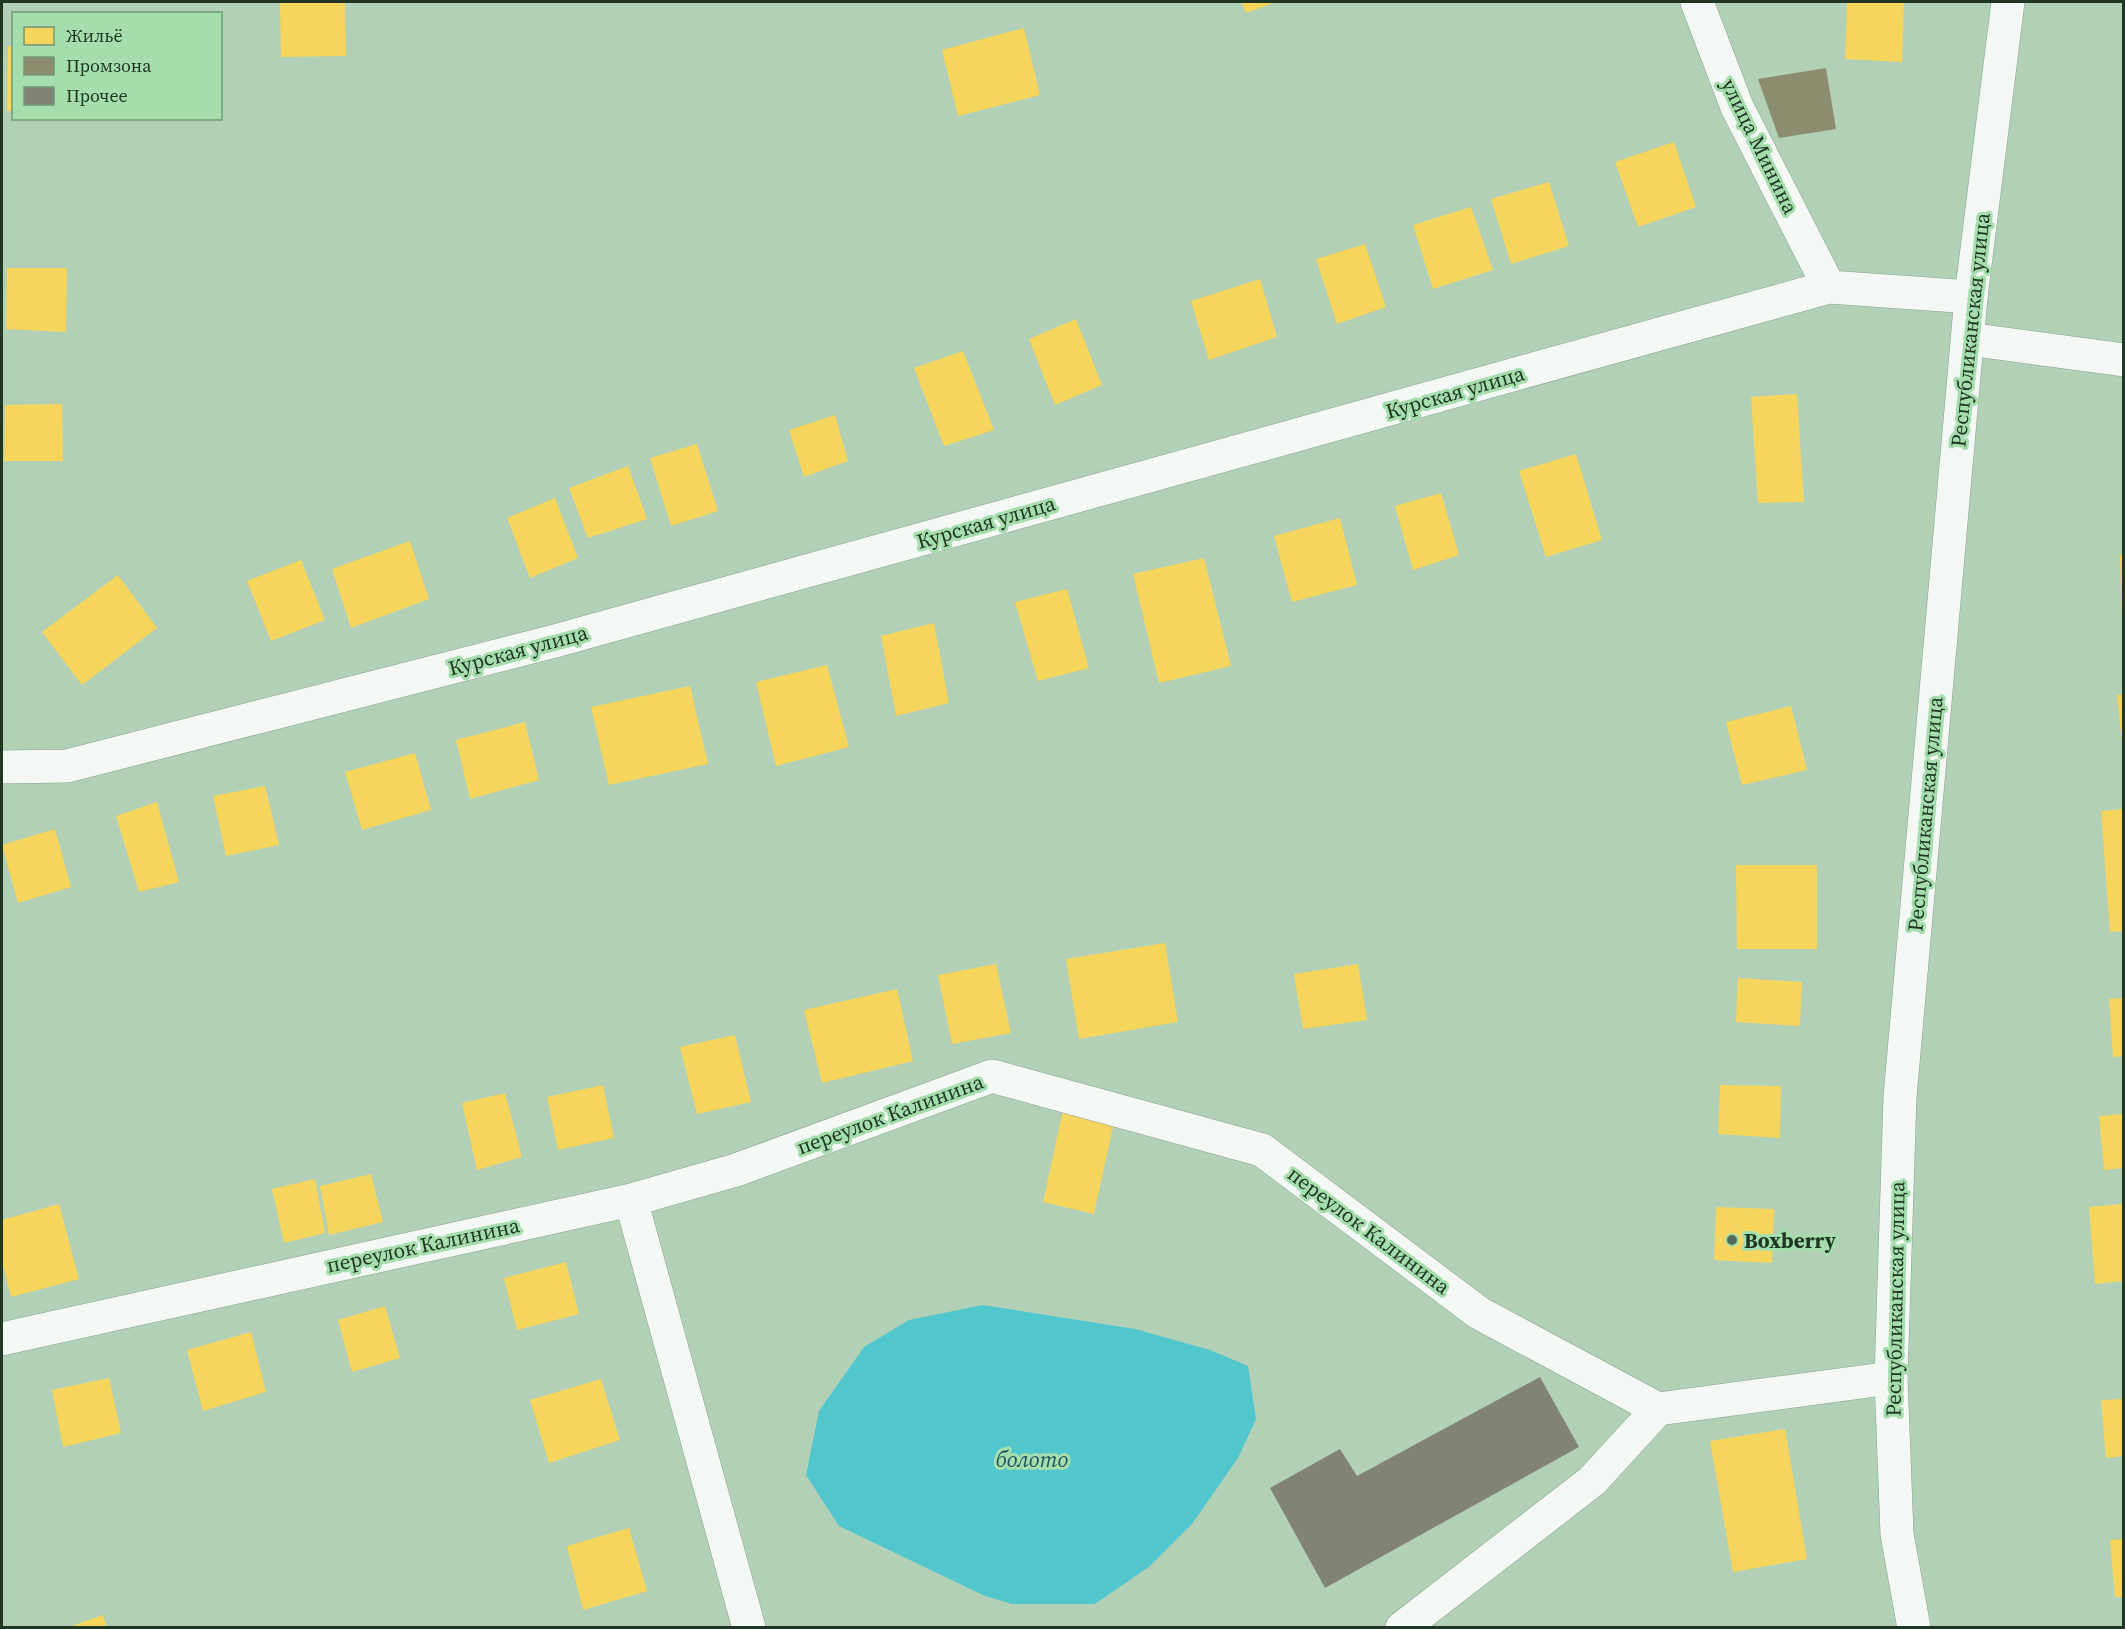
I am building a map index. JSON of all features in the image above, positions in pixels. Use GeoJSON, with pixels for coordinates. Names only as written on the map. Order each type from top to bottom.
{"type":"FeatureCollection","features":[{"type":"Feature","properties":{"kind":"street","name":"улица Минина"},"geometry":{"type":"LineString","coordinates":[[1698,2],[1737,107],[1829,287]]}},
{"type":"Feature","properties":{"kind":"street","name":"Республиканская улица"},"geometry":{"type":"LineString","coordinates":[[1914,1628],[1897,1534],[1891,1378],[1900,1097],[1971,297],[2008,2]]}},
{"type":"Feature","properties":{"kind":"street","name":"Курская улица"},"geometry":{"type":"LineString","coordinates":[[2,767],[67,766],[555,641],[1829,287],[1971,297]]}},
{"type":"Feature","properties":{"kind":"street"},"geometry":{"type":"LineString","coordinates":[[1968,339],[2124,360]]}},
{"type":"Feature","properties":{"kind":"street","name":"переулок Калинина"},"geometry":{"type":"LineString","coordinates":[[2,1339],[631,1200],[736,1170],[992,1076],[1262,1150],[1479,1313],[1658,1409]]}},
{"type":"Feature","properties":{"kind":"street"},"geometry":{"type":"LineString","coordinates":[[631,1200],[749,1628]]}},
{"type":"Feature","properties":{"kind":"street"},"geometry":{"type":"LineString","coordinates":[[1402,1628],[1592,1480],[1658,1409],[1891,1378]]}},
{"type":"Feature","properties":{"kind":"water","name":"болото"},"geometry":{"type":"Polygon","coordinates":[[[983,1305],[1135,1329],[1210,1350],[1248,1366],[1256,1419],[1238,1458],[1192,1524],[1150,1566],[1095,1604],[1012,1604],[985,1596],[839,1526],[806,1475],[819,1411],[864,1347],[909,1320],[983,1305]]]}},
{"type":"Feature","properties":{"kind":"building: Жильё"},"geometry":{"type":"Polygon","coordinates":[[[280,2],[345,2],[346,56],[281,57],[280,2]]]}},
{"type":"Feature","properties":{"kind":"building: Жильё"},"geometry":{"type":"Polygon","coordinates":[[[1241,2],[1277,2],[1246,13],[1241,2]]]}},
{"type":"Feature","properties":{"kind":"building: Жильё"},"geometry":{"type":"Polygon","coordinates":[[[1847,2],[1904,2],[1902,62],[1845,59],[1847,2]]]}},
{"type":"Feature","properties":{"kind":"building: Жильё"},"geometry":{"type":"Polygon","coordinates":[[[1024,28],[1040,95],[958,116],[942,50],[1024,28]]]}},
{"type":"Feature","properties":{"kind":"building: Жильё"},"geometry":{"type":"Polygon","coordinates":[[[8,46],[12,47],[12,111],[7,111],[8,46]]]}},
{"type":"Feature","properties":{"kind":"building: Жильё"},"geometry":{"type":"Polygon","coordinates":[[[1674,142],[1696,207],[1638,227],[1615,162],[1674,142]]]}},
{"type":"Feature","properties":{"kind":"building: Жильё"},"geometry":{"type":"Polygon","coordinates":[[[1549,182],[1569,246],[1511,264],[1491,199],[1549,182]]]}},
{"type":"Feature","properties":{"kind":"building: Жильё"},"geometry":{"type":"Polygon","coordinates":[[[1471,207],[1493,270],[1433,289],[1413,225],[1471,207]]]}},
{"type":"Feature","properties":{"kind":"building: Жильё"},"geometry":{"type":"Polygon","coordinates":[[[1365,244],[1386,307],[1337,324],[1316,259],[1365,244]]]}},
{"type":"Feature","properties":{"kind":"building: Жильё"},"geometry":{"type":"Polygon","coordinates":[[[7,268],[67,268],[66,332],[6,329],[7,268]]]}},
{"type":"Feature","properties":{"kind":"building: Жильё"},"geometry":{"type":"Polygon","coordinates":[[[1260,279],[1277,337],[1209,360],[1191,301],[1260,279]]]}},
{"type":"Feature","properties":{"kind":"building: Жильё"},"geometry":{"type":"Polygon","coordinates":[[[1076,319],[1102,385],[1055,405],[1029,339],[1076,319]]]}},
{"type":"Feature","properties":{"kind":"building: Жильё"},"geometry":{"type":"Polygon","coordinates":[[[963,351],[994,430],[944,446],[914,368],[963,351]]]}},
{"type":"Feature","properties":{"kind":"building: Жильё"},"geometry":{"type":"Polygon","coordinates":[[[1797,394],[1804,502],[1758,503],[1751,397],[1797,394]]]}},
{"type":"Feature","properties":{"kind":"building: Жильё"},"geometry":{"type":"Polygon","coordinates":[[[62,404],[63,461],[4,461],[5,405],[62,404]]]}},
{"type":"Feature","properties":{"kind":"building: Жильё"},"geometry":{"type":"Polygon","coordinates":[[[835,415],[848,461],[804,477],[789,430],[835,415]]]}},
{"type":"Feature","properties":{"kind":"building: Жильё"},"geometry":{"type":"Polygon","coordinates":[[[697,444],[718,511],[671,526],[650,458],[697,444]]]}},
{"type":"Feature","properties":{"kind":"building: Жильё"},"geometry":{"type":"Polygon","coordinates":[[[1576,454],[1602,540],[1546,557],[1519,471],[1576,454]]]}},
{"type":"Feature","properties":{"kind":"building: Жильё"},"geometry":{"type":"Polygon","coordinates":[[[628,466],[647,519],[588,538],[569,488],[628,466]]]}},
{"type":"Feature","properties":{"kind":"building: Жильё"},"geometry":{"type":"Polygon","coordinates":[[[1441,493],[1459,555],[1413,570],[1395,506],[1441,493]]]}},
{"type":"Feature","properties":{"kind":"building: Жильё"},"geometry":{"type":"Polygon","coordinates":[[[555,498],[578,558],[530,578],[507,518],[555,498]]]}},
{"type":"Feature","properties":{"kind":"building: Жильё"},"geometry":{"type":"Polygon","coordinates":[[[1340,518],[1357,585],[1292,602],[1274,536],[1340,518]]]}},
{"type":"Feature","properties":{"kind":"building: Жильё"},"geometry":{"type":"Polygon","coordinates":[[[410,541],[429,599],[351,628],[332,569],[410,541]]]}},
{"type":"Feature","properties":{"kind":"building: Жильё"},"geometry":{"type":"Polygon","coordinates":[[[2120,555],[2124,555],[2124,616],[2122,617],[2120,555]]]}},
{"type":"Feature","properties":{"kind":"building: Жильё"},"geometry":{"type":"Polygon","coordinates":[[[1204,558],[1231,666],[1159,683],[1133,574],[1204,558]]]}},
{"type":"Feature","properties":{"kind":"building: Жильё"},"geometry":{"type":"Polygon","coordinates":[[[301,560],[325,620],[271,641],[247,581],[301,560]]]}},
{"type":"Feature","properties":{"kind":"building: Жильё"},"geometry":{"type":"Polygon","coordinates":[[[118,575],[157,628],[82,685],[42,632],[118,575]]]}},
{"type":"Feature","properties":{"kind":"building: Жильё"},"geometry":{"type":"Polygon","coordinates":[[[1067,589],[1089,668],[1038,681],[1015,602],[1067,589]]]}},
{"type":"Feature","properties":{"kind":"building: Жильё"},"geometry":{"type":"Polygon","coordinates":[[[934,623],[949,703],[896,716],[881,636],[934,623]]]}},
{"type":"Feature","properties":{"kind":"building: Жильё"},"geometry":{"type":"Polygon","coordinates":[[[827,665],[849,747],[776,766],[756,682],[827,665]]]}},
{"type":"Feature","properties":{"kind":"building: Жильё"},"geometry":{"type":"Polygon","coordinates":[[[690,686],[708,764],[609,785],[591,707],[690,686]]]}},
{"type":"Feature","properties":{"kind":"building: Жильё"},"geometry":{"type":"Polygon","coordinates":[[[2117,695],[2124,695],[2124,742],[2122,742],[2117,695]]]}},
{"type":"Feature","properties":{"kind":"building: Жильё"},"geometry":{"type":"Polygon","coordinates":[[[1791,706],[1807,770],[1742,785],[1726,722],[1791,706]]]}},
{"type":"Feature","properties":{"kind":"building: Жильё"},"geometry":{"type":"Polygon","coordinates":[[[525,722],[539,780],[470,799],[456,740],[525,722]]]}},
{"type":"Feature","properties":{"kind":"building: Жильё"},"geometry":{"type":"Polygon","coordinates":[[[415,753],[431,810],[362,830],[345,772],[415,753]]]}},
{"type":"Feature","properties":{"kind":"building: Жильё"},"geometry":{"type":"Polygon","coordinates":[[[265,786],[279,845],[226,856],[213,796],[265,786]]]}},
{"type":"Feature","properties":{"kind":"building: Жильё"},"geometry":{"type":"Polygon","coordinates":[[[157,802],[179,882],[139,892],[116,816],[157,802]]]}},
{"type":"Feature","properties":{"kind":"building: Жильё"},"geometry":{"type":"Polygon","coordinates":[[[2124,809],[2124,931],[2110,932],[2101,811],[2124,809]]]}},
{"type":"Feature","properties":{"kind":"building: Жильё"},"geometry":{"type":"Polygon","coordinates":[[[55,829],[71,887],[18,903],[2,845],[55,829]]]}},
{"type":"Feature","properties":{"kind":"building: Жильё"},"geometry":{"type":"Polygon","coordinates":[[[1736,865],[1817,865],[1817,949],[1737,949],[1736,865]]]}},
{"type":"Feature","properties":{"kind":"building: Жильё"},"geometry":{"type":"Polygon","coordinates":[[[1165,943],[1178,1022],[1079,1039],[1066,959],[1165,943]]]}},
{"type":"Feature","properties":{"kind":"building: Жильё"},"geometry":{"type":"Polygon","coordinates":[[[996,964],[1011,1033],[952,1044],[938,975],[996,964]]]}},
{"type":"Feature","properties":{"kind":"building: Жильё"},"geometry":{"type":"Polygon","coordinates":[[[1358,964],[1367,1020],[1303,1029],[1294,974],[1358,964]]]}},
{"type":"Feature","properties":{"kind":"building: Жильё"},"geometry":{"type":"Polygon","coordinates":[[[1738,978],[1802,982],[1800,1026],[1736,1022],[1738,978]]]}},
{"type":"Feature","properties":{"kind":"building: Жильё"},"geometry":{"type":"Polygon","coordinates":[[[897,989],[913,1061],[822,1083],[804,1010],[897,989]]]}},
{"type":"Feature","properties":{"kind":"building: Жильё"},"geometry":{"type":"Polygon","coordinates":[[[2124,998],[2124,1056],[2113,1057],[2109,999],[2124,998]]]}},
{"type":"Feature","properties":{"kind":"building: Жильё"},"geometry":{"type":"Polygon","coordinates":[[[735,1035],[751,1102],[697,1114],[680,1047],[735,1035]]]}},
{"type":"Feature","properties":{"kind":"building: Жильё"},"geometry":{"type":"Polygon","coordinates":[[[603,1085],[614,1138],[558,1150],[547,1097],[603,1085]]]}},
{"type":"Feature","properties":{"kind":"building: Жильё"},"geometry":{"type":"Polygon","coordinates":[[[1720,1085],[1781,1086],[1780,1138],[1718,1134],[1720,1085]]]}},
{"type":"Feature","properties":{"kind":"building: Жильё"},"geometry":{"type":"Polygon","coordinates":[[[505,1093],[522,1157],[477,1170],[462,1103],[505,1093]]]}},
{"type":"Feature","properties":{"kind":"building: Жильё"},"geometry":{"type":"Polygon","coordinates":[[[1063,1110],[1114,1122],[1094,1214],[1043,1202],[1063,1110]]]}},
{"type":"Feature","properties":{"kind":"building: Жильё"},"geometry":{"type":"Polygon","coordinates":[[[2124,1114],[2124,1168],[2104,1170],[2099,1116],[2124,1114]]]}},
{"type":"Feature","properties":{"kind":"building: Жильё"},"geometry":{"type":"Polygon","coordinates":[[[371,1174],[383,1222],[329,1235],[320,1186],[371,1174]]]}},
{"type":"Feature","properties":{"kind":"building: Жильё"},"geometry":{"type":"Polygon","coordinates":[[[315,1179],[325,1233],[284,1243],[272,1189],[315,1179]]]}},
{"type":"Feature","properties":{"kind":"building: Жильё"},"geometry":{"type":"Polygon","coordinates":[[[59,1204],[79,1279],[11,1297],[2,1261],[2,1220],[59,1204]]]}},
{"type":"Feature","properties":{"kind":"building: Жильё"},"geometry":{"type":"Polygon","coordinates":[[[2124,1204],[2124,1281],[2095,1284],[2089,1207],[2124,1204]]]}},
{"type":"Feature","properties":{"kind":"building: Жильё"},"geometry":{"type":"Polygon","coordinates":[[[1716,1207],[1774,1209],[1772,1263],[1714,1260],[1716,1207]]]}},
{"type":"Feature","properties":{"kind":"building: Жильё"},"geometry":{"type":"Polygon","coordinates":[[[566,1262],[579,1314],[517,1330],[504,1278],[566,1262]]]}},
{"type":"Feature","properties":{"kind":"building: Жильё"},"geometry":{"type":"Polygon","coordinates":[[[385,1306],[400,1358],[352,1372],[338,1320],[385,1306]]]}},
{"type":"Feature","properties":{"kind":"building: Жильё"},"geometry":{"type":"Polygon","coordinates":[[[251,1332],[266,1392],[203,1411],[187,1350],[251,1332]]]}},
{"type":"Feature","properties":{"kind":"building: Жильё"},"geometry":{"type":"Polygon","coordinates":[[[109,1378],[121,1433],[63,1447],[52,1390],[109,1378]]]}},
{"type":"Feature","properties":{"kind":"building: Жильё"},"geometry":{"type":"Polygon","coordinates":[[[601,1379],[620,1440],[549,1463],[530,1400],[601,1379]]]}},
{"type":"Feature","properties":{"kind":"building: Жильё"},"geometry":{"type":"Polygon","coordinates":[[[2124,1399],[2124,1456],[2106,1458],[2101,1400],[2124,1399]]]}},
{"type":"Feature","properties":{"kind":"building: Жильё"},"geometry":{"type":"Polygon","coordinates":[[[1785,1429],[1807,1559],[1733,1572],[1710,1441],[1785,1429]]]}},
{"type":"Feature","properties":{"kind":"building: Жильё"},"geometry":{"type":"Polygon","coordinates":[[[629,1528],[647,1591],[583,1610],[567,1546],[629,1528]]]}},
{"type":"Feature","properties":{"kind":"building: Жильё"},"geometry":{"type":"Polygon","coordinates":[[[2124,1539],[2124,1597],[2115,1597],[2110,1540],[2124,1539]]]}},
{"type":"Feature","properties":{"kind":"building: Жильё"},"geometry":{"type":"Polygon","coordinates":[[[103,1615],[107,1628],[69,1628],[69,1627],[103,1615]]]}},
{"type":"Feature","properties":{"kind":"building: Промзона"},"geometry":{"type":"Polygon","coordinates":[[[1826,68],[1836,129],[1779,138],[1758,79],[1826,68]]]}},
{"type":"Feature","properties":{"kind":"building: Прочее"},"geometry":{"type":"Polygon","coordinates":[[[1540,1377],[1579,1447],[1325,1588],[1270,1488],[1340,1449],[1357,1476],[1540,1377]]]}},
{"type":"Feature","properties":{"kind":"place","name":"Boxberry"},"geometry":{"type":"Point","coordinates":[1732,1240]}}]}
